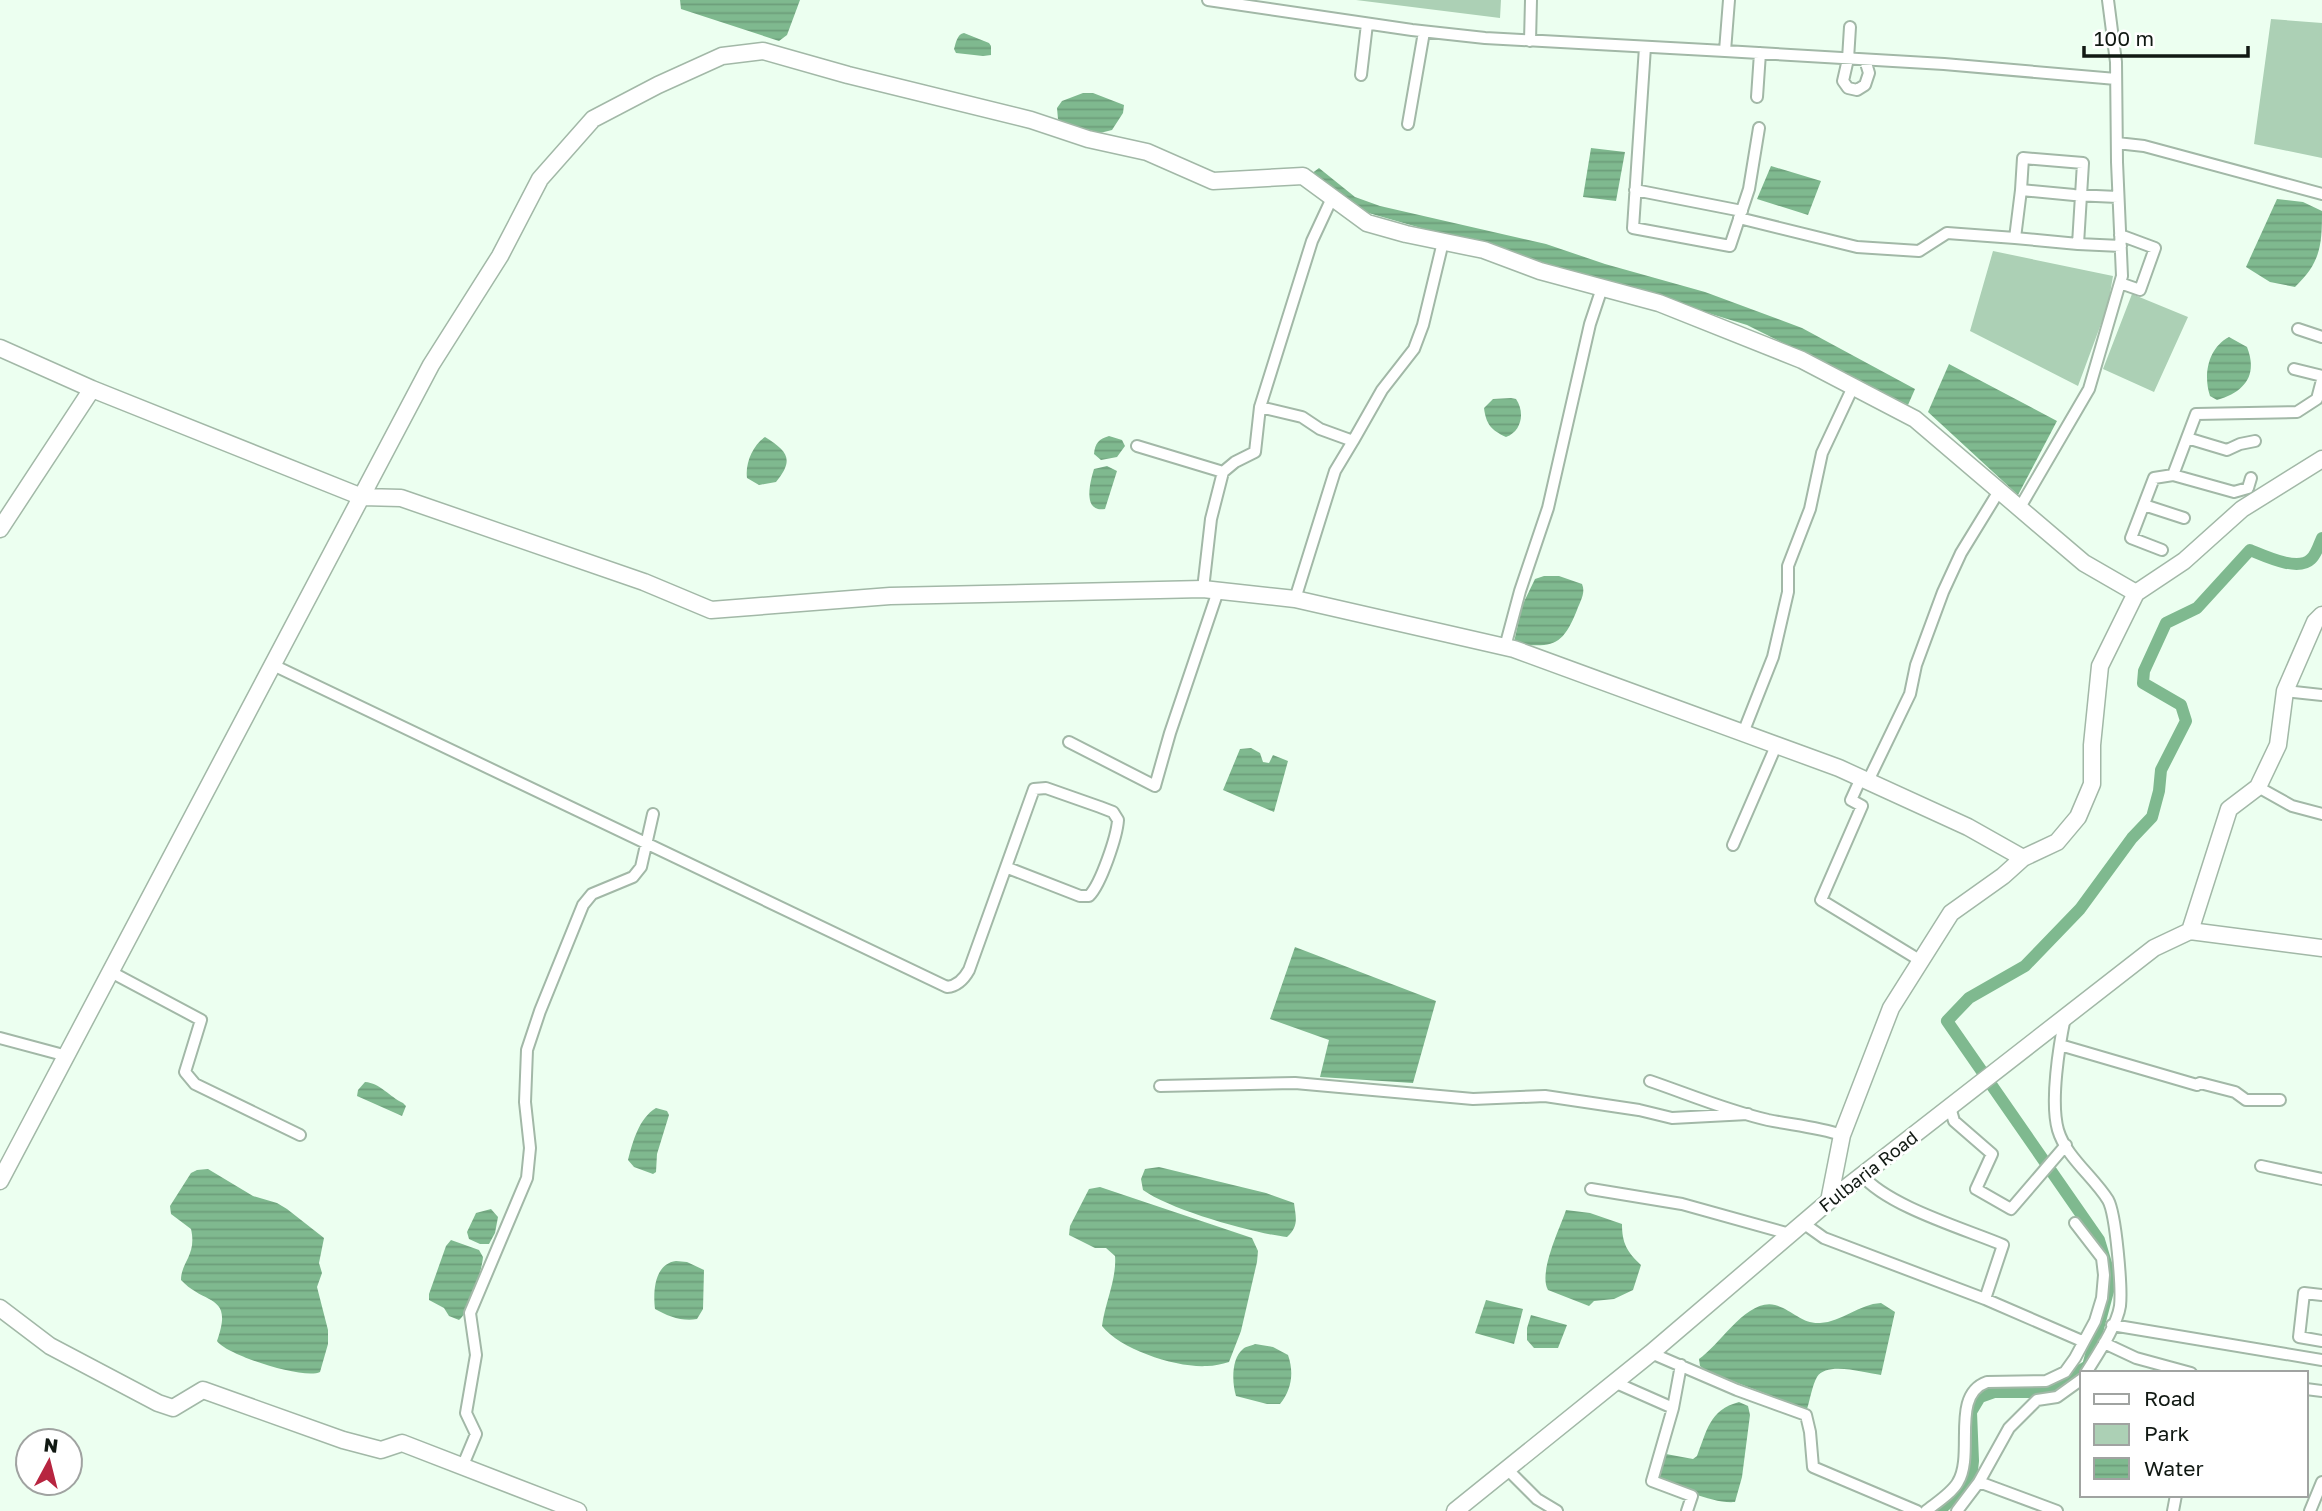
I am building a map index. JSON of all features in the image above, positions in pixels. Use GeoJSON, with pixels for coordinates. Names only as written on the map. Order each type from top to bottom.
{"type":"FeatureCollection","features":[{"type":"Feature","properties":{"kind":"street"},"geometry":{"type":"LineString","coordinates":[[1208,0],[1254,3],[1424,32],[2116,79]]}},
{"type":"Feature","properties":{"kind":"street"},"geometry":{"type":"LineString","coordinates":[[1530,41],[1531,0]]}},
{"type":"Feature","properties":{"kind":"street"},"geometry":{"type":"LineString","coordinates":[[1725,51],[1729,0]]}},
{"type":"Feature","properties":{"kind":"street"},"geometry":{"type":"LineString","coordinates":[[2019,509],[2089,389],[2122,276],[2116,62],[2108,0]]}},
{"type":"Feature","properties":{"kind":"street"},"geometry":{"type":"LineString","coordinates":[[1361,75],[1367,24]]}},
{"type":"Feature","properties":{"kind":"street"},"geometry":{"type":"LineString","coordinates":[[1850,27],[1848,59],[1843,80],[1848,88],[1862,88],[1867,81],[1869,72],[1865,60]]}},
{"type":"Feature","properties":{"kind":"street"},"geometry":{"type":"LineString","coordinates":[[1408,124],[1424,32]]}},
{"type":"Feature","properties":{"kind":"street"},"geometry":{"type":"LineString","coordinates":[[1645,47],[1633,228],[1730,246],[1749,189],[1759,128]]}},
{"type":"Feature","properties":{"kind":"street"},"geometry":{"type":"LineString","coordinates":[[0,1181],[432,365],[500,256],[540,179],[593,119],[722,57],[763,51],[1031,120],[1088,139],[1147,152],[1213,181],[1303,176],[1367,223],[1485,250],[1540,271],[1659,303],[1802,360],[1915,419],[2084,563],[2136,593]]}},
{"type":"Feature","properties":{"kind":"street"},"geometry":{"type":"LineString","coordinates":[[1757,97],[1760,53]]}},
{"type":"Feature","properties":{"kind":"street"},"geometry":{"type":"LineString","coordinates":[[2117,144],[2144,146],[2322,194]]}},
{"type":"Feature","properties":{"kind":"street"},"geometry":{"type":"LineString","coordinates":[[2015,238],[2023,158],[2083,163],[2078,244]]}},
{"type":"Feature","properties":{"kind":"street"},"geometry":{"type":"LineString","coordinates":[[1635,190],[1857,247],[1919,251],[1947,233],[2078,244],[2120,241],[2155,248],[2140,290],[2120,283]]}},
{"type":"Feature","properties":{"kind":"street"},"geometry":{"type":"LineString","coordinates":[[2021,190],[2118,198]]}},
{"type":"Feature","properties":{"kind":"street"},"geometry":{"type":"LineString","coordinates":[[1069,742],[1156,786],[1211,590],[1211,519],[1223,472],[1235,462],[1255,452],[1260,407],[1312,241],[1332,198]]}},
{"type":"Feature","properties":{"kind":"street"},"geometry":{"type":"LineString","coordinates":[[1295,599],[1335,471],[1382,390],[1414,349],[1423,325],[1443,242]]}},
{"type":"Feature","properties":{"kind":"street"},"geometry":{"type":"LineString","coordinates":[[1505,648],[1520,590],[1548,508],[1590,324],[1602,288]]}},
{"type":"Feature","properties":{"kind":"street"},"geometry":{"type":"LineString","coordinates":[[2298,329],[2322,337]]}},
{"type":"Feature","properties":{"kind":"street"},"geometry":{"type":"LineString","coordinates":[[0,348],[92,389],[362,497],[401,498],[644,582],[711,610],[890,596],[1211,590],[1295,599],[1505,648],[1743,733],[1865,780],[1968,827],[2023,858]]}},
{"type":"Feature","properties":{"kind":"street"},"geometry":{"type":"LineString","coordinates":[[2173,475],[2196,414],[2297,412],[2317,399],[2322,378],[2294,369]]}},
{"type":"Feature","properties":{"kind":"street"},"geometry":{"type":"LineString","coordinates":[[1743,733],[1773,657],[1788,592],[1788,566],[1811,509],[1822,453],[1853,387]]}},
{"type":"Feature","properties":{"kind":"street"},"geometry":{"type":"LineString","coordinates":[[0,529],[92,389]]}},
{"type":"Feature","properties":{"kind":"street"},"geometry":{"type":"LineString","coordinates":[[1260,407],[1302,417],[1320,429],[1353,441]]}},
{"type":"Feature","properties":{"kind":"street"},"geometry":{"type":"LineString","coordinates":[[2187,438],[2227,450],[2240,444],[2255,442]]}},
{"type":"Feature","properties":{"kind":"street"},"geometry":{"type":"LineString","coordinates":[[1137,446],[1223,472]]}},
{"type":"Feature","properties":{"kind":"street"},"geometry":{"type":"LineString","coordinates":[[1829,1201],[1842,1135],[1891,1008],[1951,913],[2023,858],[2057,842],[2078,817],[2092,784],[2092,745],[2100,666],[2136,593],[2184,561],[2242,509],[2322,459]]}},
{"type":"Feature","properties":{"kind":"street"},"geometry":{"type":"LineString","coordinates":[[2162,550],[2131,538],[2154,478],[2173,475],[2234,492],[2248,488],[2251,478]]}},
{"type":"Feature","properties":{"kind":"street"},"geometry":{"type":"LineString","coordinates":[[1921,961],[1821,900],[1862,806],[1851,800],[1865,780],[1910,694],[1916,665],[1942,592],[1961,553],[1999,491]]}},
{"type":"Feature","properties":{"kind":"street"},"geometry":{"type":"LineString","coordinates":[[2144,505],[2183,518]]}},
{"type":"Feature","properties":{"kind":"street"},"geometry":{"type":"LineString","coordinates":[[2322,615],[2315,622],[2285,691],[2278,745],[2258,788],[2229,809],[2190,931],[2322,948]]}},
{"type":"Feature","properties":{"kind":"street"},"geometry":{"type":"LineString","coordinates":[[273,665],[947,986],[953,986],[964,979],[970,970],[1034,789],[1046,788],[1100,807],[1113,812],[1118,820],[1097,884],[1089,896],[1080,896],[1008,867]]}},
{"type":"Feature","properties":{"kind":"street"},"geometry":{"type":"LineString","coordinates":[[2285,691],[2322,695]]}},
{"type":"Feature","properties":{"kind":"street"},"geometry":{"type":"LineString","coordinates":[[1734,845],[1776,746]]}},
{"type":"Feature","properties":{"kind":"street"},"geometry":{"type":"LineString","coordinates":[[2258,788],[2292,806],[2322,814]]}},
{"type":"Feature","properties":{"kind":"street"},"geometry":{"type":"LineString","coordinates":[[463,1465],[476,1434],[466,1413],[476,1355],[470,1312],[527,1178],[530,1148],[525,1101],[527,1050],[583,905],[592,894],[633,877],[641,867],[653,814]]}},
{"type":"Feature","properties":{"kind":"street","name":"Fulbaria Road"},"geometry":{"type":"LineString","coordinates":[[1455,1511],[1651,1353],[1829,1201],[2154,948],[2190,931]]}},
{"type":"Feature","properties":{"kind":"street"},"geometry":{"type":"LineString","coordinates":[[111,972],[201,1020],[185,1072],[195,1084],[300,1135]]}},
{"type":"Feature","properties":{"kind":"street"},"geometry":{"type":"LineString","coordinates":[[2065,1017],[2056,1081],[2058,1129],[2066,1145],[2113,1211],[2120,1307],[2104,1343],[2087,1371]]}},
{"type":"Feature","properties":{"kind":"street"},"geometry":{"type":"LineString","coordinates":[[0,1038],[66,1056]]}},
{"type":"Feature","properties":{"kind":"street"},"geometry":{"type":"LineString","coordinates":[[2060,1045],[2197,1085],[2200,1083],[2235,1092],[2246,1100],[2280,1100]]}},
{"type":"Feature","properties":{"kind":"street"},"geometry":{"type":"LineString","coordinates":[[1650,1080],[1768,1120],[1818,1127],[1842,1135]]}},
{"type":"Feature","properties":{"kind":"street"},"geometry":{"type":"LineString","coordinates":[[1160,1086],[1295,1083],[1473,1099],[1545,1097],[1639,1110],[1672,1118],[1748,1114]]}},
{"type":"Feature","properties":{"kind":"street"},"geometry":{"type":"LineString","coordinates":[[1950,1107],[1954,1121],[1992,1154],[1976,1189],[2011,1209],[2066,1145]]}},
{"type":"Feature","properties":{"kind":"street"},"geometry":{"type":"LineString","coordinates":[[2261,1166],[2322,1179]]}},
{"type":"Feature","properties":{"kind":"street"},"geometry":{"type":"LineString","coordinates":[[1862,1175],[1871,1186],[1912,1208],[2003,1245],[1985,1299]]}},
{"type":"Feature","properties":{"kind":"street"},"geometry":{"type":"LineString","coordinates":[[1591,1189],[1682,1204],[1790,1234]]}},
{"type":"Feature","properties":{"kind":"street"},"geometry":{"type":"LineString","coordinates":[[1803,1223],[1824,1238],[1985,1299],[2082,1341]]}},
{"type":"Feature","properties":{"kind":"street"},"geometry":{"type":"LineString","coordinates":[[1926,1511],[1958,1482],[1966,1456],[1965,1414],[1971,1394],[1979,1385],[1987,1382],[2046,1381],[2065,1372],[2095,1321],[2102,1298],[2102,1258],[2075,1223]]}},
{"type":"Feature","properties":{"kind":"street"},"geometry":{"type":"LineString","coordinates":[[2322,1295],[2304,1293],[2298,1337],[2322,1341]]}},
{"type":"Feature","properties":{"kind":"street"},"geometry":{"type":"LineString","coordinates":[[0,1308],[50,1346],[173,1408],[203,1390],[343,1440],[381,1450],[402,1443],[578,1511]]}},
{"type":"Feature","properties":{"kind":"street"},"geometry":{"type":"LineString","coordinates":[[2112,1325],[2322,1360]]}},
{"type":"Feature","properties":{"kind":"street"},"geometry":{"type":"LineString","coordinates":[[2104,1343],[2136,1358],[2183,1371]]}},
{"type":"Feature","properties":{"kind":"street"},"geometry":{"type":"LineString","coordinates":[[1651,1353],[1806,1416],[1813,1467],[1917,1511]]}},
{"type":"Feature","properties":{"kind":"street"},"geometry":{"type":"LineString","coordinates":[[1681,1365],[1673,1408],[1652,1480],[1692,1496],[1687,1511]]}},
{"type":"Feature","properties":{"kind":"street"},"geometry":{"type":"LineString","coordinates":[[1956,1511],[1979,1482],[2009,1428],[2037,1400],[2057,1397],[2080,1380]]}},
{"type":"Feature","properties":{"kind":"street"},"geometry":{"type":"LineString","coordinates":[[1614,1382],[1673,1408]]}},
{"type":"Feature","properties":{"kind":"street"},"geometry":{"type":"LineString","coordinates":[[1507,1469],[1537,1499],[1558,1511]]}},
{"type":"Feature","properties":{"kind":"street"},"geometry":{"type":"LineString","coordinates":[[1979,1482],[2057,1511]]}},
{"type":"Feature","properties":{"kind":"street"},"geometry":{"type":"LineString","coordinates":[[2310,1511],[2322,1482]]}},
{"type":"Feature","properties":{"kind":"green space"},"geometry":{"type":"Polygon","coordinates":[[[1356,0],[1501,0],[1500,18],[1356,0]]]}},
{"type":"Feature","properties":{"kind":"green space"},"geometry":{"type":"Polygon","coordinates":[[[2271,19],[2322,23],[2322,158],[2254,144],[2271,19]]]}},
{"type":"Feature","properties":{"kind":"green space"},"geometry":{"type":"Polygon","coordinates":[[[1993,251],[2113,276],[2108,305],[2078,386],[1970,331],[1993,251]]]}},
{"type":"Feature","properties":{"kind":"green space"},"geometry":{"type":"Polygon","coordinates":[[[2132,294],[2188,317],[2154,392],[2103,369],[2132,294]]]}},
{"type":"Feature","properties":{"kind":"water"},"geometry":{"type":"Polygon","coordinates":[[[680,0],[800,0],[787,35],[779,41],[681,9],[680,0]]]}},
{"type":"Feature","properties":{"kind":"water"},"geometry":{"type":"Polygon","coordinates":[[[964,33],[989,43],[991,55],[956,53],[954,49],[957,39],[964,33]]]}},
{"type":"Feature","properties":{"kind":"water"},"geometry":{"type":"Polygon","coordinates":[[[1083,93],[1093,93],[1124,105],[1123,113],[1112,130],[1100,133],[1063,123],[1058,119],[1057,108],[1062,101],[1083,93]]]}},
{"type":"Feature","properties":{"kind":"water"},"geometry":{"type":"Polygon","coordinates":[[[1591,148],[1625,152],[1616,201],[1583,197],[1591,148]]]}},
{"type":"Feature","properties":{"kind":"water"},"geometry":{"type":"Polygon","coordinates":[[[1771,166],[1821,181],[1808,215],[1757,199],[1771,166]]]}},
{"type":"Feature","properties":{"kind":"water"},"geometry":{"type":"Polygon","coordinates":[[[1319,168],[1355,197],[1380,206],[1546,244],[1705,292],[1802,328],[1915,389],[1908,405],[1747,325],[1365,212],[1311,174],[1319,168]]]}},
{"type":"Feature","properties":{"kind":"water"},"geometry":{"type":"Polygon","coordinates":[[[2277,199],[2303,202],[2322,211],[2321,234],[2315,261],[2295,287],[2270,282],[2246,267],[2277,199]]]}},
{"type":"Feature","properties":{"kind":"water"},"geometry":{"type":"Polygon","coordinates":[[[2229,337],[2247,347],[2250,374],[2242,387],[2217,400],[2210,396],[2207,371],[2216,348],[2229,337]]]}},
{"type":"Feature","properties":{"kind":"water"},"geometry":{"type":"Polygon","coordinates":[[[1949,364],[2057,421],[2018,495],[1928,412],[1949,364]]]}},
{"type":"Feature","properties":{"kind":"water"},"geometry":{"type":"Polygon","coordinates":[[[1493,399],[1516,399],[1519,404],[1521,415],[1519,426],[1506,437],[1490,426],[1484,408],[1493,399]]]}},
{"type":"Feature","properties":{"kind":"water"},"geometry":{"type":"Polygon","coordinates":[[[1109,436],[1122,440],[1125,446],[1117,457],[1101,460],[1094,454],[1095,447],[1100,440],[1109,436]]]}},
{"type":"Feature","properties":{"kind":"water"},"geometry":{"type":"Polygon","coordinates":[[[765,437],[783,451],[787,461],[776,482],[759,485],[747,478],[747,466],[754,450],[765,437]]]}},
{"type":"Feature","properties":{"kind":"water"},"geometry":{"type":"Polygon","coordinates":[[[1107,466],[1117,471],[1105,509],[1098,509],[1090,502],[1091,481],[1094,469],[1107,466]]]}},
{"type":"Feature","properties":{"kind":"water"},"geometry":{"type":"Polygon","coordinates":[[[1559,576],[1582,584],[1581,601],[1567,631],[1556,642],[1540,645],[1517,644],[1514,642],[1522,606],[1535,579],[1559,576]]]}},
{"type":"Feature","properties":{"kind":"water"},"geometry":{"type":"Polygon","coordinates":[[[1251,748],[1260,753],[1263,762],[1269,763],[1273,755],[1288,761],[1274,812],[1223,790],[1240,749],[1251,748]]]}},
{"type":"Feature","properties":{"kind":"water"},"geometry":{"type":"Polygon","coordinates":[[[1295,947],[1436,1001],[1413,1083],[1320,1077],[1329,1040],[1270,1019],[1295,947]]]}},
{"type":"Feature","properties":{"kind":"water"},"geometry":{"type":"Polygon","coordinates":[[[365,1082],[375,1085],[403,1103],[406,1106],[402,1116],[357,1096],[358,1090],[365,1082]]]}},
{"type":"Feature","properties":{"kind":"water"},"geometry":{"type":"Polygon","coordinates":[[[656,1108],[667,1111],[669,1115],[657,1154],[656,1172],[653,1174],[634,1167],[628,1160],[641,1124],[656,1108]]]}},
{"type":"Feature","properties":{"kind":"water"},"geometry":{"type":"Polygon","coordinates":[[[1159,1167],[1266,1193],[1294,1203],[1296,1222],[1293,1229],[1287,1237],[1254,1231],[1212,1220],[1156,1198],[1143,1190],[1141,1179],[1145,1169],[1159,1167]]]}},
{"type":"Feature","properties":{"kind":"water"},"geometry":{"type":"Polygon","coordinates":[[[208,1169],[253,1196],[277,1203],[324,1238],[319,1263],[322,1273],[317,1287],[328,1330],[328,1344],[320,1372],[311,1374],[266,1365],[223,1347],[217,1341],[222,1315],[219,1307],[181,1280],[192,1245],[191,1229],[171,1214],[170,1206],[191,1173],[208,1169]]]}},
{"type":"Feature","properties":{"kind":"water"},"geometry":{"type":"Polygon","coordinates":[[[1100,1187],[1252,1238],[1258,1251],[1257,1262],[1241,1331],[1229,1362],[1195,1366],[1166,1361],[1122,1343],[1102,1326],[1114,1273],[1115,1256],[1106,1248],[1095,1248],[1069,1235],[1070,1226],[1089,1189],[1100,1187]]]}},
{"type":"Feature","properties":{"kind":"water"},"geometry":{"type":"Polygon","coordinates":[[[491,1209],[498,1217],[495,1233],[489,1244],[480,1244],[469,1239],[467,1232],[476,1213],[491,1209]]]}},
{"type":"Feature","properties":{"kind":"water"},"geometry":{"type":"Polygon","coordinates":[[[1566,1210],[1590,1213],[1622,1224],[1626,1247],[1641,1265],[1633,1290],[1614,1299],[1594,1301],[1589,1306],[1548,1290],[1548,1262],[1566,1210]]]}},
{"type":"Feature","properties":{"kind":"water"},"geometry":{"type":"Polygon","coordinates":[[[451,1240],[479,1250],[483,1257],[474,1291],[459,1320],[449,1316],[444,1308],[429,1300],[446,1246],[451,1240]]]}},
{"type":"Feature","properties":{"kind":"water"},"geometry":{"type":"Polygon","coordinates":[[[676,1261],[687,1262],[704,1270],[703,1309],[697,1319],[675,1318],[655,1309],[654,1295],[659,1273],[663,1267],[676,1261]]]}},
{"type":"Feature","properties":{"kind":"water"},"geometry":{"type":"Polygon","coordinates":[[[1486,1300],[1523,1309],[1514,1344],[1475,1333],[1486,1300]]]}},
{"type":"Feature","properties":{"kind":"water"},"geometry":{"type":"Polygon","coordinates":[[[1881,1303],[1895,1312],[1881,1375],[1837,1369],[1822,1372],[1815,1381],[1807,1409],[1708,1372],[1700,1366],[1699,1359],[1734,1324],[1744,1315],[1765,1305],[1775,1305],[1802,1319],[1820,1323],[1836,1320],[1865,1306],[1881,1303]]]}},
{"type":"Feature","properties":{"kind":"water"},"geometry":{"type":"Polygon","coordinates":[[[1531,1315],[1567,1325],[1558,1348],[1534,1348],[1527,1340],[1531,1315]]]}},
{"type":"Feature","properties":{"kind":"water"},"geometry":{"type":"Polygon","coordinates":[[[1255,1344],[1273,1347],[1288,1355],[1291,1380],[1280,1404],[1267,1404],[1236,1396],[1233,1378],[1236,1359],[1244,1348],[1255,1344]]]}},
{"type":"Feature","properties":{"kind":"water"},"geometry":{"type":"Polygon","coordinates":[[[1739,1402],[1748,1406],[1750,1415],[1742,1477],[1735,1502],[1706,1498],[1656,1479],[1666,1454],[1693,1459],[1697,1456],[1715,1416],[1721,1410],[1739,1402]]]}},
{"type":"Feature","properties":{"kind":"waterway"},"geometry":{"type":"LineString","coordinates":[[1939,1511],[1971,1479],[1971,1412],[1980,1397],[1994,1392],[2045,1392],[2088,1366],[2111,1280],[2099,1240],[1947,1021],[1969,998],[2025,966],[2080,909],[2132,838],[2152,817],[2161,770],[2186,721],[2181,705],[2143,683],[2144,671],[2166,623],[2197,608],[2250,550],[2281,562],[2305,563],[2313,557],[2322,538]]}}]}
